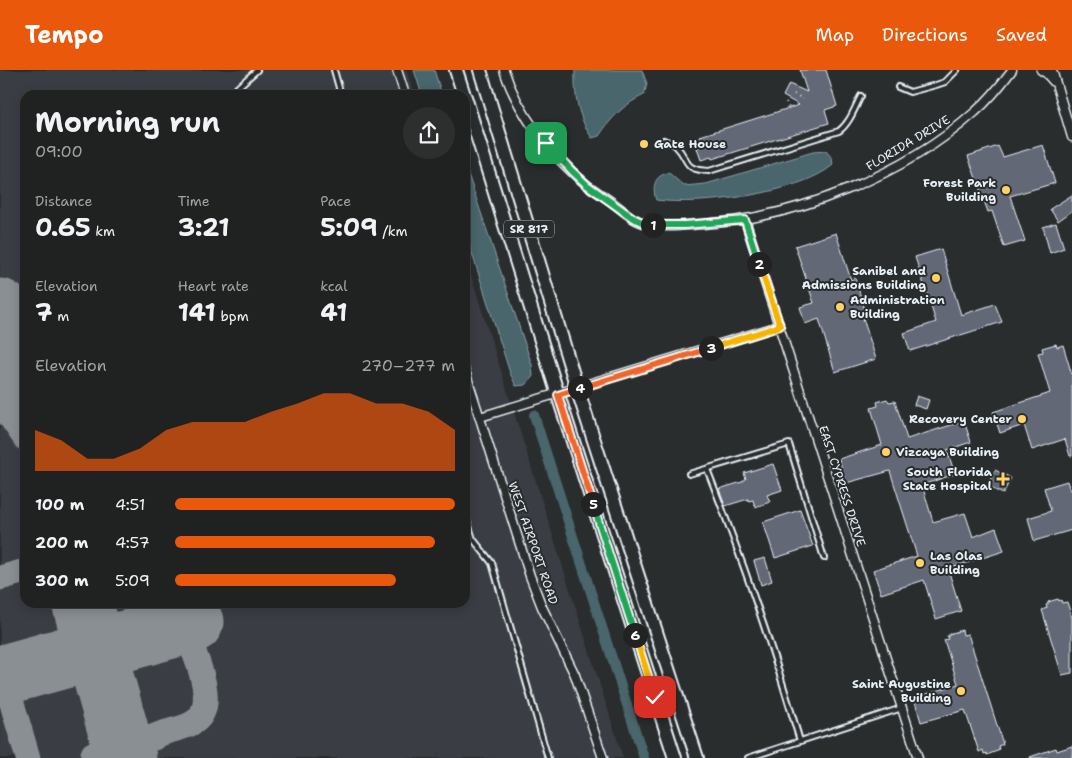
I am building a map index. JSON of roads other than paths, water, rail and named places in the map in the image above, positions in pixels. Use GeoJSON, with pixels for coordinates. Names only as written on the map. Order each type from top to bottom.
{"type":"FeatureCollection","features":[{"type":"Feature","properties":{"kind":"main road","name":"SR 817"},"geometry":{"type":"LineString","coordinates":[[456,70],[463,90]]}},
{"type":"Feature","properties":{"kind":"main road","name":"SR 817"},"geometry":{"type":"LineString","coordinates":[[480,70],[578,388],[697,758]]}},
{"type":"Feature","properties":{"kind":"main road","name":"SR 817"},"geometry":{"type":"LineString","coordinates":[[470,112],[558,395],[675,758]]}},
{"type":"Feature","properties":{"kind":"street"},"geometry":{"type":"LineString","coordinates":[[397,70],[403,90]]}},
{"type":"Feature","properties":{"kind":"street","name":"FLORIDA DRIVE"},"geometry":{"type":"LineString","coordinates":[[504,70],[507,81],[524,113],[546,143],[572,171],[587,185],[622,210],[646,224],[658,225],[685,225],[745,220],[807,204],[846,191],[894,167],[957,128],[995,92],[1012,70]]}},
{"type":"Feature","properties":{"kind":"street"},"geometry":{"type":"LineString","coordinates":[[1041,70],[1055,84]]}},
{"type":"Feature","properties":{"kind":"street"},"geometry":{"type":"LineString","coordinates":[[1052,70],[1072,137]]}},
{"type":"Feature","properties":{"kind":"street","name":"EAST CYPRESS DRIVE"},"geometry":{"type":"LineString","coordinates":[[745,220],[918,758]]}},
{"type":"Feature","properties":{"kind":"street"},"geometry":{"type":"LineString","coordinates":[[480,417],[558,395],[780,326]]}},
{"type":"Feature","properties":{"kind":"street","name":"WEST AIRPORT ROAD"},"geometry":{"type":"LineString","coordinates":[[470,386],[530,576],[542,607],[575,675],[603,758]]}},
{"type":"Feature","properties":{"kind":"lane"},"geometry":{"type":"LineString","coordinates":[[235,90],[257,70]]}},
{"type":"Feature","properties":{"kind":"lane"},"geometry":{"type":"LineString","coordinates":[[334,70],[340,90]]}},
{"type":"Feature","properties":{"kind":"lane"},"geometry":{"type":"LineString","coordinates":[[898,87],[910,92],[936,85],[945,82],[957,70]]}},
{"type":"Feature","properties":{"kind":"lane"},"geometry":{"type":"LineString","coordinates":[[664,140],[675,145],[690,166],[698,171],[709,171],[839,131],[850,118],[861,96]]}},
{"type":"Feature","properties":{"kind":"lane"},"geometry":{"type":"LineString","coordinates":[[689,474],[789,444],[824,558]]}},
{"type":"Feature","properties":{"kind":"lane"},"geometry":{"type":"LineString","coordinates":[[707,468],[726,516],[800,741]]}},
{"type":"Feature","properties":{"kind":"lane"},"geometry":{"type":"LineString","coordinates":[[470,530],[473,539],[492,563],[548,758]]}},
{"type":"Feature","properties":{"kind":"lane"},"geometry":{"type":"LineString","coordinates":[[748,758],[902,708]]}},
{"type":"Feature","properties":{"kind":"water"},"geometry":{"type":"Polygon","coordinates":[[[414,70],[434,70],[440,90],[420,90],[414,70]]]}},
{"type":"Feature","properties":{"kind":"water"},"geometry":{"type":"Polygon","coordinates":[[[575,70],[642,70],[647,84],[644,95],[624,107],[613,117],[599,136],[592,138],[583,122],[578,106],[575,70]]]}},
{"type":"Feature","properties":{"kind":"water"},"geometry":{"type":"Polygon","coordinates":[[[826,151],[832,158],[833,165],[797,184],[748,196],[722,199],[697,201],[656,200],[655,182],[664,174],[669,173],[684,186],[706,184],[813,152],[826,151]]]}},
{"type":"Feature","properties":{"kind":"water"},"geometry":{"type":"Polygon","coordinates":[[[470,180],[532,365],[533,376],[526,385],[516,386],[510,373],[470,247],[470,180]]]}},
{"type":"Feature","properties":{"kind":"waterway"},"geometry":{"type":"LineString","coordinates":[[534,415],[644,758]]}},
{"type":"Feature","properties":{"kind":"place","name":"Gate House"},"geometry":{"type":"Point","coordinates":[644,144]}},
{"type":"Feature","properties":{"kind":"place","name":"Forest Park Building"},"geometry":{"type":"Point","coordinates":[1006,190]}},
{"type":"Feature","properties":{"kind":"place","name":"Sanibel and Admissions Building"},"geometry":{"type":"Point","coordinates":[936,278]}},
{"type":"Feature","properties":{"kind":"place","name":"Administration Building"},"geometry":{"type":"Point","coordinates":[840,307]}},
{"type":"Feature","properties":{"kind":"place","name":"Recovery Center"},"geometry":{"type":"Point","coordinates":[1022,419]}},
{"type":"Feature","properties":{"kind":"place","name":"Vizcaya Building"},"geometry":{"type":"Point","coordinates":[886,452]}},
{"type":"Feature","properties":{"kind":"place","name":"South Florida State Hospital"},"geometry":{"type":"Point","coordinates":[1003,479]}},
{"type":"Feature","properties":{"kind":"place","name":"Las Olas Building"},"geometry":{"type":"Point","coordinates":[920,563]}},
{"type":"Feature","properties":{"kind":"place","name":"Saint Augustine Building"},"geometry":{"type":"Point","coordinates":[961,691]}}]}
